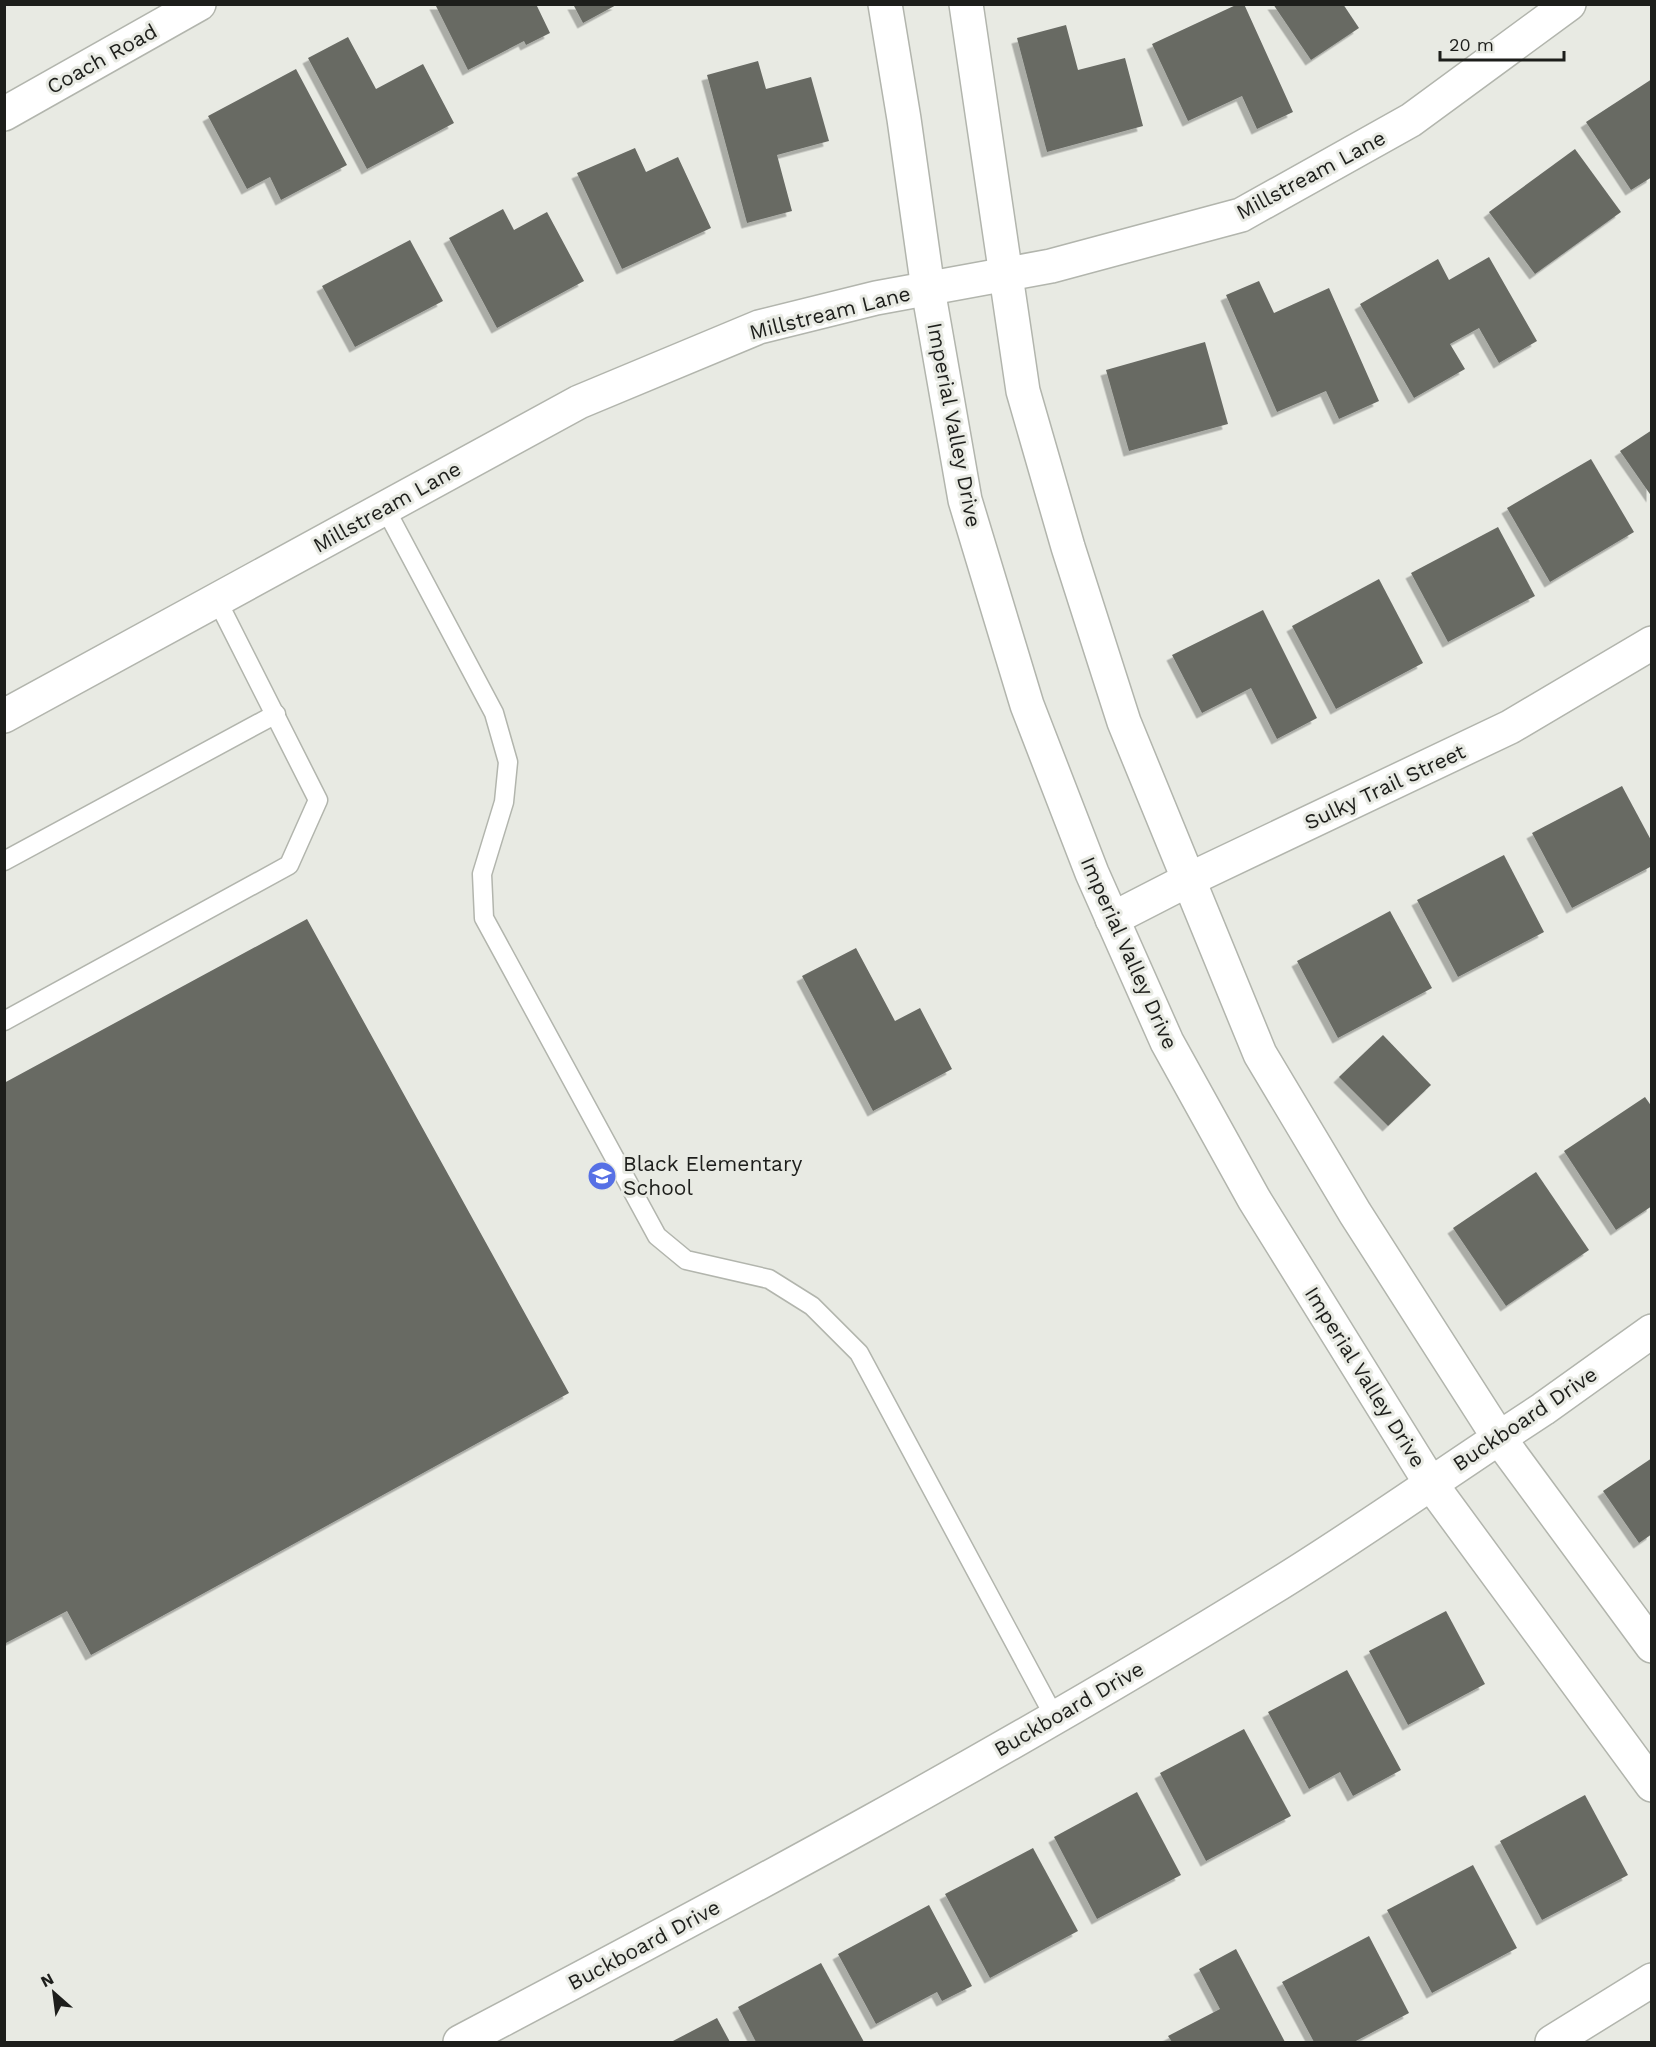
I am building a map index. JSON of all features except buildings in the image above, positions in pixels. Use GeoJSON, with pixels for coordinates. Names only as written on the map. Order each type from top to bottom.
{"type":"FeatureCollection","features":[{"type":"Feature","properties":{"kind":"street","name":"Coach Road"},"geometry":{"type":"LineString","coordinates":[[4,114],[199,4]]}},
{"type":"Feature","properties":{"kind":"street","name":"Imperial Valley Drive"},"geometry":{"type":"LineString","coordinates":[[885,4],[928,289],[965,500],[1027,705],[1092,873],[1167,1042],[1254,1199],[1431,1484],[1652,1785]]}},
{"type":"Feature","properties":{"kind":"street"},"geometry":{"type":"LineString","coordinates":[[966,4],[1023,391],[1068,547],[1124,722],[1260,1054],[1355,1213],[1499,1438],[1652,1646]]}},
{"type":"Feature","properties":{"kind":"street","name":"Millstream Lane"},"geometry":{"type":"LineString","coordinates":[[4,716],[579,402],[759,327],[876,298],[1051,266],[1241,216],[1411,120],[1569,4]]}},
{"type":"Feature","properties":{"kind":"street","name":"Sulky Trail Street"},"geometry":{"type":"LineString","coordinates":[[1112,919],[1188,880],[1510,727],[1652,643]]}},
{"type":"Feature","properties":{"kind":"street","name":"Buckboard Drive"},"geometry":{"type":"LineString","coordinates":[[460,2043],[680,1927],[1055,1718],[1270,1590],[1543,1409],[1652,1331]]}},
{"type":"Feature","properties":{"kind":"street"},"geometry":{"type":"LineString","coordinates":[[1552,2043],[1652,1980]]}},
{"type":"Feature","properties":{"kind":"lane"},"geometry":{"type":"LineString","coordinates":[[385,508],[494,713],[508,762],[504,802],[482,874],[484,918],[657,1236],[686,1260],[769,1279],[813,1306],[859,1353],[1055,1718]]}},
{"type":"Feature","properties":{"kind":"lane"},"geometry":{"type":"LineString","coordinates":[[4,1021],[289,865],[318,800],[217,600]]}},
{"type":"Feature","properties":{"kind":"lane"},"geometry":{"type":"LineString","coordinates":[[4,861],[276,714]]}},
{"type":"Feature","properties":{"kind":"place","name":"Black Elementary School"},"geometry":{"type":"Point","coordinates":[602,1176]}}]}
